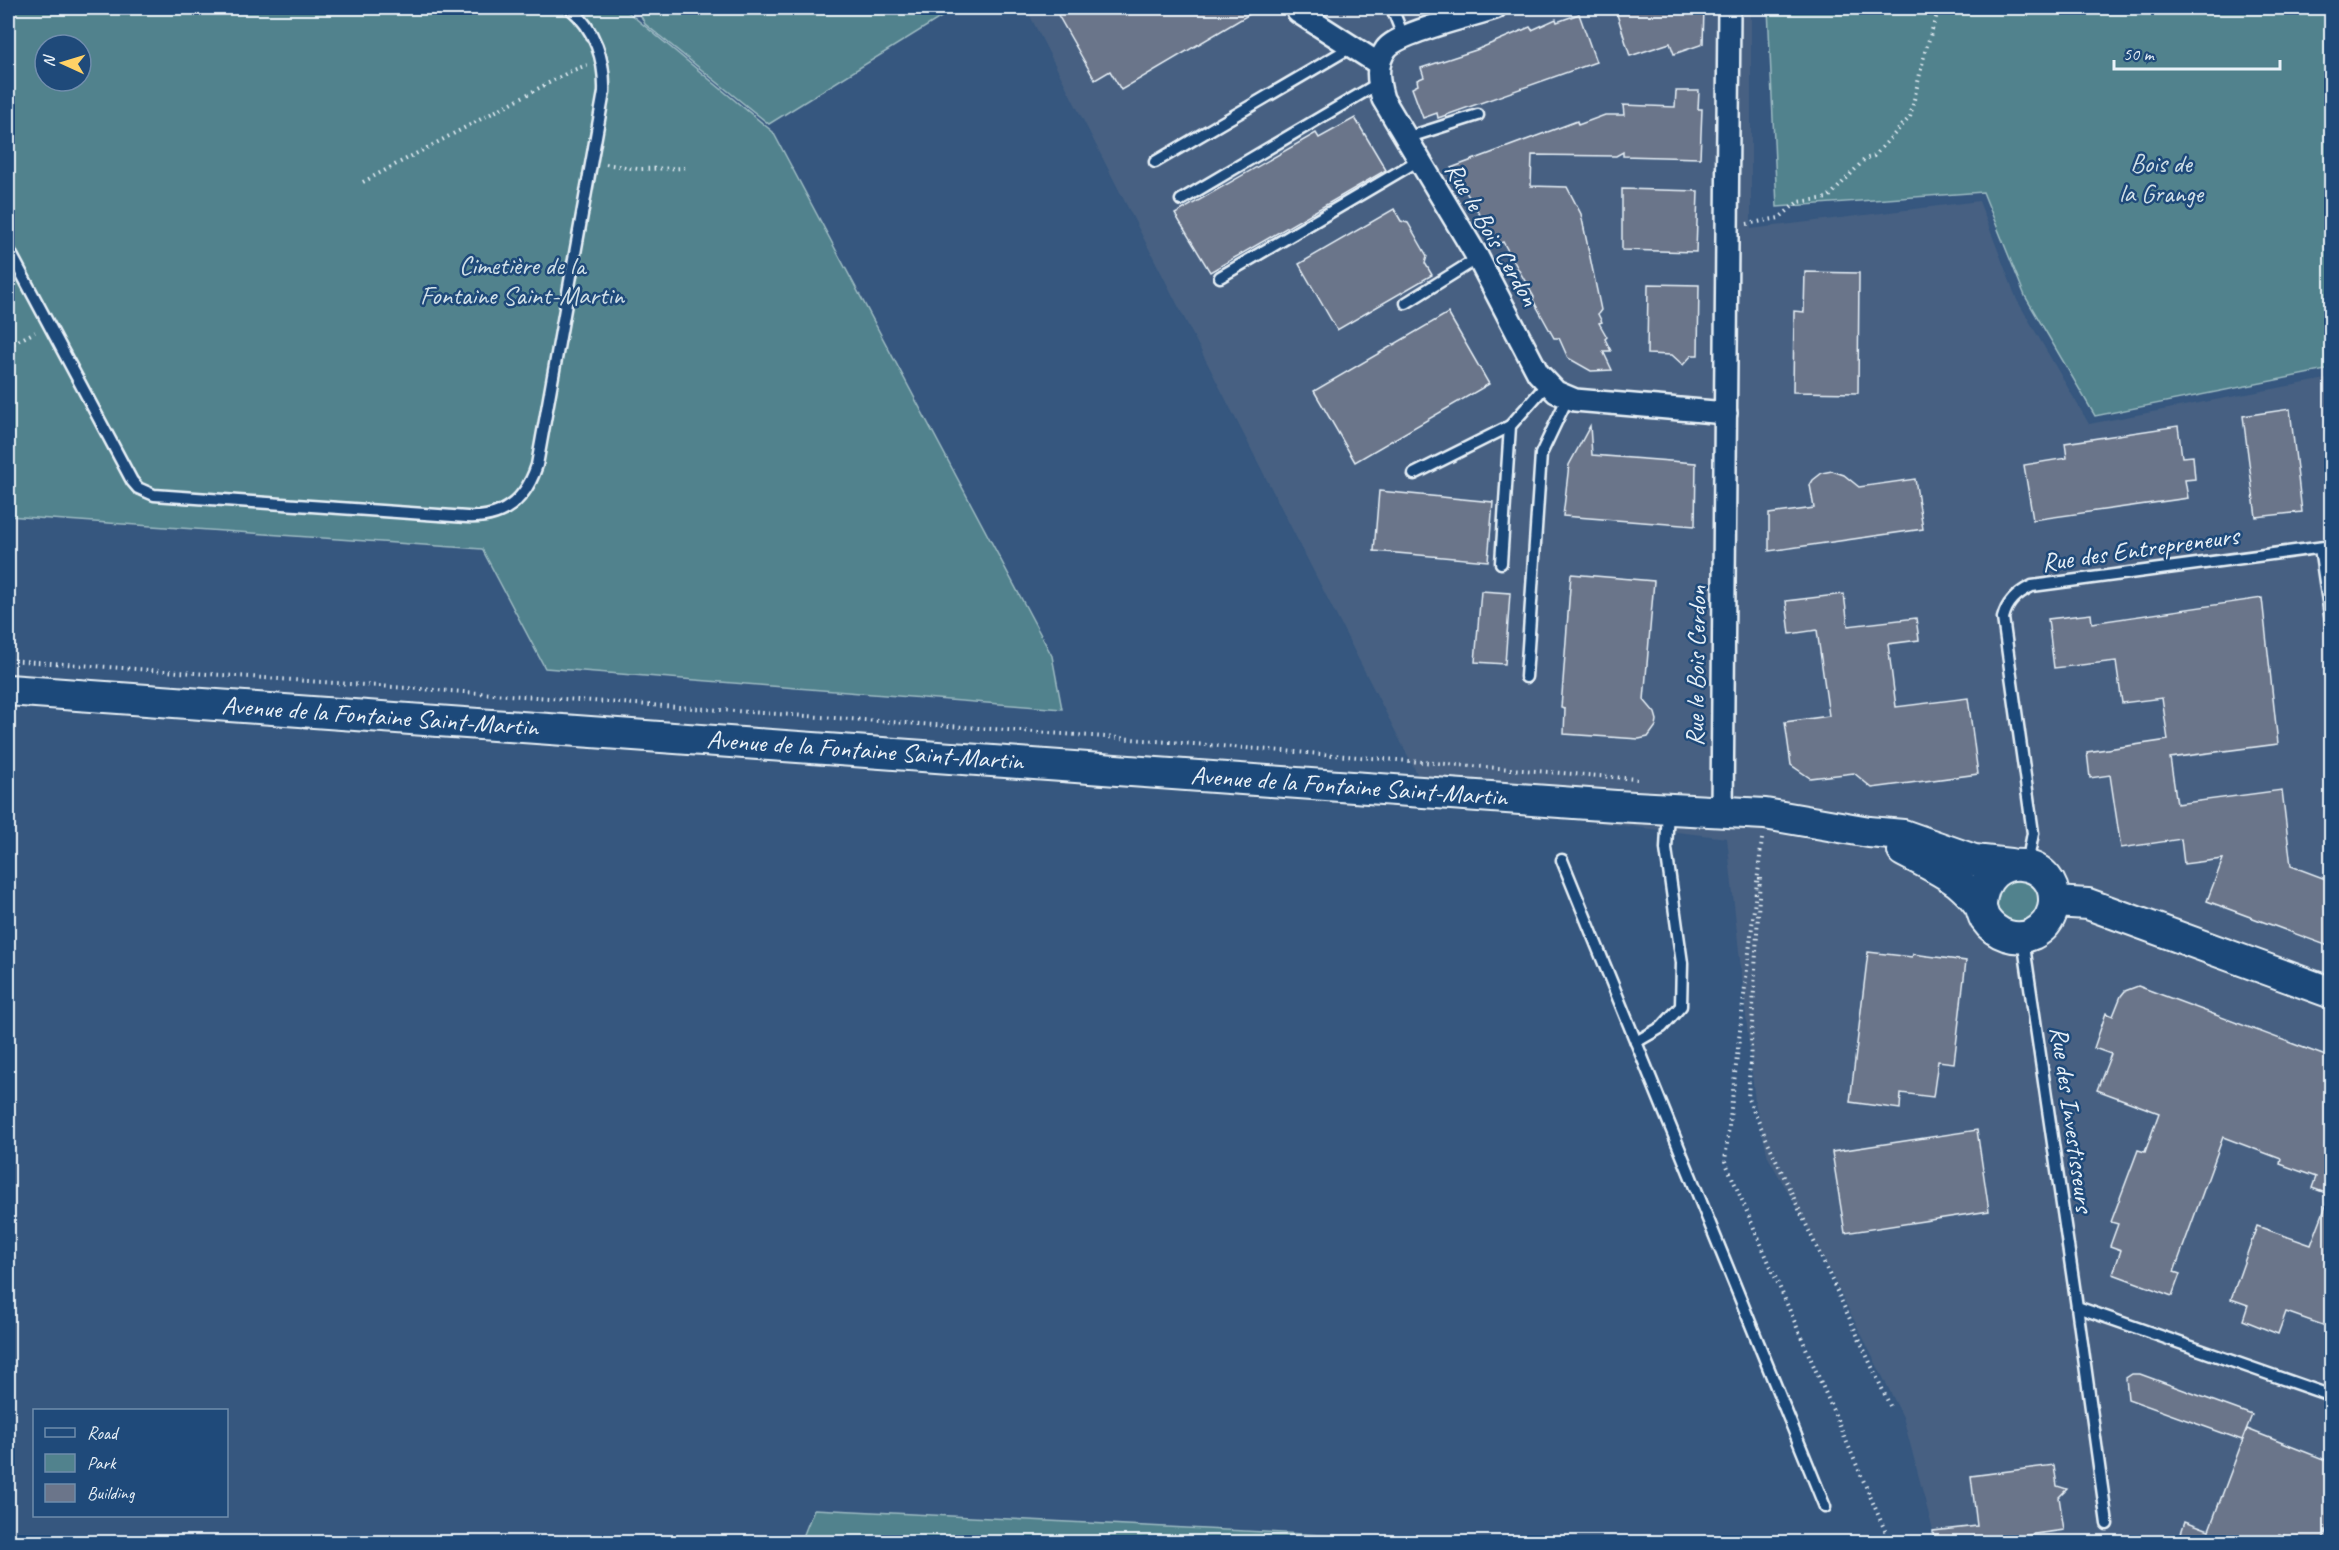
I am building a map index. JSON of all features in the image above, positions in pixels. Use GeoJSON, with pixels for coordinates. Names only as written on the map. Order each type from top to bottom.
{"type":"FeatureCollection","features":[{"type":"Feature","properties":{"kind":"main road","name":"Avenue de la Fontaine Saint-Martin"},"geometry":{"type":"LineString","coordinates":[[8,690],[1668,810],[1722,812],[1763,827],[1869,832]]}},
{"type":"Feature","properties":{"kind":"main road"},"geometry":{"type":"LineString","coordinates":[[1869,832],[1903,835],[1974,860],[2019,865],[2038,870],[2047,879],[2052,890],[2054,902],[2051,914],[2045,925],[2035,933],[2023,937],[2011,937],[1990,926],[1983,916],[1981,893],[1986,880],[1996,870],[2019,865]]}},
{"type":"Feature","properties":{"kind":"main road"},"geometry":{"type":"LineString","coordinates":[[1869,832],[1950,876],[1981,905]]}},
{"type":"Feature","properties":{"kind":"main road"},"geometry":{"type":"LineString","coordinates":[[2054,902],[2088,904],[2331,993]]}},
{"type":"Feature","properties":{"kind":"street"},"geometry":{"type":"LineString","coordinates":[[1298,12],[1353,46],[1379,73],[1387,48],[1402,36],[1465,13],[1495,8]]}},
{"type":"Feature","properties":{"kind":"street","name":"Rue le Bois Cerdon"},"geometry":{"type":"LineString","coordinates":[[1722,812],[1729,8]]}},
{"type":"Feature","properties":{"kind":"street","name":"Rue le Bois Cerdon"},"geometry":{"type":"LineString","coordinates":[[1379,73],[1383,99],[1478,258],[1538,373],[1556,392],[1575,400],[1726,413]]}},
{"type":"Feature","properties":{"kind":"lane"},"geometry":{"type":"LineString","coordinates":[[8,248],[132,481],[146,492],[154,495],[467,517],[498,514],[517,502],[532,480],[537,465],[604,92],[602,62],[589,29],[579,15],[570,8]]}},
{"type":"Feature","properties":{"kind":"lane"},"geometry":{"type":"LineString","coordinates":[[1392,8],[1402,36]]}},
{"type":"Feature","properties":{"kind":"lane"},"geometry":{"type":"LineString","coordinates":[[1155,162],[1353,46]]}},
{"type":"Feature","properties":{"kind":"lane"},"geometry":{"type":"LineString","coordinates":[[1181,200],[1379,73]]}},
{"type":"Feature","properties":{"kind":"lane"},"geometry":{"type":"LineString","coordinates":[[1406,138],[1478,116]]}},
{"type":"Feature","properties":{"kind":"lane"},"geometry":{"type":"LineString","coordinates":[[1220,277],[1419,160]]}},
{"type":"Feature","properties":{"kind":"lane"},"geometry":{"type":"LineString","coordinates":[[1406,303],[1478,258]]}},
{"type":"Feature","properties":{"kind":"lane"},"geometry":{"type":"LineString","coordinates":[[1414,474],[1509,426],[1548,383]]}},
{"type":"Feature","properties":{"kind":"lane"},"geometry":{"type":"LineString","coordinates":[[1526,677],[1541,454],[1568,397]]}},
{"type":"Feature","properties":{"kind":"lane"},"geometry":{"type":"LineString","coordinates":[[1501,563],[1509,426]]}},
{"type":"Feature","properties":{"kind":"lane","name":"Rue des Entrepreneurs"},"geometry":{"type":"LineString","coordinates":[[2019,865],[2033,833],[2003,618],[2006,608],[2013,599],[2021,591],[2032,586],[2331,546]]}},
{"type":"Feature","properties":{"kind":"lane"},"geometry":{"type":"LineString","coordinates":[[2319,548],[2331,628]]}},
{"type":"Feature","properties":{"kind":"lane"},"geometry":{"type":"LineString","coordinates":[[1636,1042],[1662,1027],[1681,1006],[1683,963],[1666,849],[1668,810]]}},
{"type":"Feature","properties":{"kind":"lane"},"geometry":{"type":"LineString","coordinates":[[1562,860],[1825,1507]]}},
{"type":"Feature","properties":{"kind":"lane","name":"Rue des Investisseurs"},"geometry":{"type":"LineString","coordinates":[[2023,937],[2107,1524]]}},
{"type":"Feature","properties":{"kind":"lane"},"geometry":{"type":"LineString","coordinates":[[2077,1307],[2331,1396]]}},
{"type":"Feature","properties":{"kind":"path"},"geometry":{"type":"LineString","coordinates":[[1728,226],[1779,218],[1798,202],[1828,198],[1865,159],[1874,156],[1910,117],[1925,52],[1939,8]]}},
{"type":"Feature","properties":{"kind":"path"},"geometry":{"type":"LineString","coordinates":[[363,182],[571,71],[602,62]]}},
{"type":"Feature","properties":{"kind":"path"},"geometry":{"type":"LineString","coordinates":[[590,161],[638,169],[687,168]]}},
{"type":"Feature","properties":{"kind":"path"},"geometry":{"type":"LineString","coordinates":[[8,346],[48,325]]}},
{"type":"Feature","properties":{"kind":"path"},"geometry":{"type":"LineString","coordinates":[[8,660],[1106,737],[1642,779]]}},
{"type":"Feature","properties":{"kind":"path"},"geometry":{"type":"LineString","coordinates":[[1763,827],[1748,1099],[1891,1408]]}},
{"type":"Feature","properties":{"kind":"path"},"geometry":{"type":"LineString","coordinates":[[1763,827],[1725,1161],[1890,1542]]}},
{"type":"Feature","properties":{"kind":"shaded area"},"geometry":{"type":"Polygon","coordinates":[[[1026,8],[1751,8],[1751,229],[1979,201],[2017,300],[2089,424],[2331,378],[2331,1542],[1936,1542],[1903,1417],[1801,1215],[1768,1157],[1755,1102],[1727,838],[1432,803],[1026,8]]]}},
{"type":"Feature","properties":{"kind":"green space","name":"Cimetière de la Fontaine Saint-Martin"},"geometry":{"type":"Polygon","coordinates":[[[8,8],[623,8],[773,132],[1052,656],[1062,709],[545,668],[482,549],[8,516],[8,8]]]}},
{"type":"Feature","properties":{"kind":"green space"},"geometry":{"type":"Polygon","coordinates":[[[637,8],[956,8],[769,124],[645,24],[637,8]]]}},
{"type":"Feature","properties":{"kind":"green space","name":"Bois de la Grange"},"geometry":{"type":"Polygon","coordinates":[[[1768,8],[2331,8],[2331,369],[2095,416],[2025,296],[1983,192],[1777,207],[1768,8]]]}},
{"type":"Feature","properties":{"kind":"green space"},"geometry":{"type":"Polygon","coordinates":[[[2021,874],[2041,892],[2039,911],[2027,924],[1999,921],[1991,890],[2021,874]]]}},
{"type":"Feature","properties":{"kind":"green space"},"geometry":{"type":"Polygon","coordinates":[[[814,1509],[1459,1542],[801,1542],[814,1509]]]}},
{"type":"Feature","properties":{"kind":"building"},"geometry":{"type":"Polygon","coordinates":[[[1054,8],[1260,8],[1121,90],[1110,71],[1095,80],[1054,8]]]}},
{"type":"Feature","properties":{"kind":"building"},"geometry":{"type":"Polygon","coordinates":[[[1615,8],[1704,8],[1703,44],[1674,54],[1670,43],[1630,56],[1615,8]]]}},
{"type":"Feature","properties":{"kind":"building"},"geometry":{"type":"Polygon","coordinates":[[[1579,14],[1596,62],[1438,118],[1437,113],[1423,118],[1412,88],[1418,85],[1417,80],[1424,77],[1421,68],[1476,50],[1530,27],[1532,30],[1556,19],[1557,22],[1579,14]]]}},
{"type":"Feature","properties":{"kind":"building"},"geometry":{"type":"Polygon","coordinates":[[[1676,91],[1699,91],[1698,109],[1702,109],[1700,158],[1623,156],[1623,152],[1616,156],[1532,155],[1531,186],[1567,187],[1581,214],[1601,310],[1598,314],[1602,322],[1599,323],[1607,337],[1605,339],[1611,351],[1603,351],[1612,370],[1591,371],[1568,358],[1559,338],[1554,338],[1503,242],[1498,244],[1451,168],[1577,121],[1578,125],[1605,115],[1624,115],[1623,105],[1675,107],[1676,91]]]}},
{"type":"Feature","properties":{"kind":"building"},"geometry":{"type":"Polygon","coordinates":[[[1355,118],[1386,170],[1210,272],[1175,214],[1316,133],[1319,138],[1355,118]]]}},
{"type":"Feature","properties":{"kind":"building"},"geometry":{"type":"Polygon","coordinates":[[[1622,189],[1698,191],[1696,252],[1622,250],[1622,189]]]}},
{"type":"Feature","properties":{"kind":"building"},"geometry":{"type":"Polygon","coordinates":[[[1394,209],[1401,221],[1408,223],[1427,256],[1425,263],[1432,275],[1337,330],[1299,264],[1394,209]]]}},
{"type":"Feature","properties":{"kind":"building"},"geometry":{"type":"Polygon","coordinates":[[[1805,272],[1859,273],[1858,393],[1793,392],[1794,311],[1804,312],[1805,272]]]}},
{"type":"Feature","properties":{"kind":"building"},"geometry":{"type":"Polygon","coordinates":[[[1648,284],[1699,285],[1698,355],[1692,355],[1683,365],[1672,355],[1647,354],[1648,284]]]}},
{"type":"Feature","properties":{"kind":"building"},"geometry":{"type":"Polygon","coordinates":[[[1448,313],[1489,384],[1355,462],[1314,391],[1448,313]]]}},
{"type":"Feature","properties":{"kind":"building"},"geometry":{"type":"Polygon","coordinates":[[[2290,409],[2302,512],[2256,517],[2243,416],[2290,409]]]}},
{"type":"Feature","properties":{"kind":"building"},"geometry":{"type":"Polygon","coordinates":[[[1590,426],[1592,455],[1696,463],[1695,526],[1563,516],[1569,465],[1590,426]]]}},
{"type":"Feature","properties":{"kind":"building"},"geometry":{"type":"Polygon","coordinates":[[[2178,426],[2182,457],[2193,456],[2195,479],[2185,480],[2188,498],[2033,520],[2024,465],[2067,458],[2065,443],[2178,426]]]}},
{"type":"Feature","properties":{"kind":"building"},"geometry":{"type":"Polygon","coordinates":[[[1832,471],[1844,475],[1859,487],[1915,479],[1923,529],[1769,551],[1769,514],[1814,508],[1810,485],[1822,473],[1832,471]]]}},
{"type":"Feature","properties":{"kind":"building"},"geometry":{"type":"Polygon","coordinates":[[[1379,491],[1493,502],[1488,561],[1374,551],[1379,491]]]}},
{"type":"Feature","properties":{"kind":"building"},"geometry":{"type":"Polygon","coordinates":[[[1571,574],[1654,581],[1644,700],[1655,713],[1657,720],[1656,726],[1648,737],[1639,739],[1564,734],[1565,709],[1561,708],[1571,574]]]}},
{"type":"Feature","properties":{"kind":"building"},"geometry":{"type":"Polygon","coordinates":[[[1481,591],[1510,593],[1505,664],[1475,662],[1481,591]]]}},
{"type":"Feature","properties":{"kind":"building"},"geometry":{"type":"Polygon","coordinates":[[[1844,594],[1848,626],[1916,618],[1919,640],[1888,644],[1896,707],[1968,698],[1978,774],[1872,788],[1854,773],[1810,778],[1791,765],[1785,722],[1829,716],[1817,630],[1790,634],[1786,601],[1844,594]]]}},
{"type":"Feature","properties":{"kind":"building"},"geometry":{"type":"Polygon","coordinates":[[[2262,598],[2278,744],[2170,758],[2177,804],[2282,790],[2291,866],[2331,881],[2331,947],[2207,901],[2223,859],[2184,864],[2181,839],[2121,848],[2110,775],[2090,778],[2087,752],[2168,740],[2162,698],[2122,703],[2116,661],[2054,668],[2048,619],[2091,614],[2092,623],[2262,598]]]}},
{"type":"Feature","properties":{"kind":"building"},"geometry":{"type":"Polygon","coordinates":[[[1868,952],[1912,957],[1913,954],[1966,961],[1954,1063],[1938,1061],[1933,1097],[1901,1093],[1900,1109],[1850,1102],[1868,952]]]}},
{"type":"Feature","properties":{"kind":"building"},"geometry":{"type":"Polygon","coordinates":[[[2138,986],[2331,1058],[2331,1195],[2312,1188],[2316,1177],[2280,1164],[2281,1159],[2223,1137],[2174,1272],[2180,1274],[2172,1296],[2113,1274],[2121,1250],[2110,1246],[2118,1224],[2111,1222],[2138,1150],[2145,1152],[2159,1113],[2097,1090],[2111,1054],[2094,1048],[2106,1013],[2113,1016],[2125,991],[2138,986]]]}},
{"type":"Feature","properties":{"kind":"building"},"geometry":{"type":"Polygon","coordinates":[[[1977,1130],[1989,1211],[1845,1233],[1832,1152],[1977,1130]]]}},
{"type":"Feature","properties":{"kind":"building"},"geometry":{"type":"Polygon","coordinates":[[[2330,1195],[2331,1328],[2286,1312],[2278,1334],[2243,1320],[2248,1305],[2231,1299],[2257,1226],[2311,1245],[2330,1195]]]}},
{"type":"Feature","properties":{"kind":"building"},"geometry":{"type":"Polygon","coordinates":[[[2132,1374],[2140,1374],[2252,1415],[2242,1440],[2128,1399],[2126,1378],[2132,1374]]]}},
{"type":"Feature","properties":{"kind":"building"},"geometry":{"type":"Polygon","coordinates":[[[2247,1429],[2331,1462],[2331,1517],[2322,1542],[2304,1542],[2279,1534],[2276,1542],[2178,1542],[2185,1521],[2209,1530],[2247,1429]]]}},
{"type":"Feature","properties":{"kind":"building"},"geometry":{"type":"Polygon","coordinates":[[[2054,1465],[2057,1486],[2067,1489],[2059,1497],[2064,1530],[1977,1542],[1934,1542],[1933,1531],[1977,1526],[1971,1476],[2054,1465]]]}}]}
